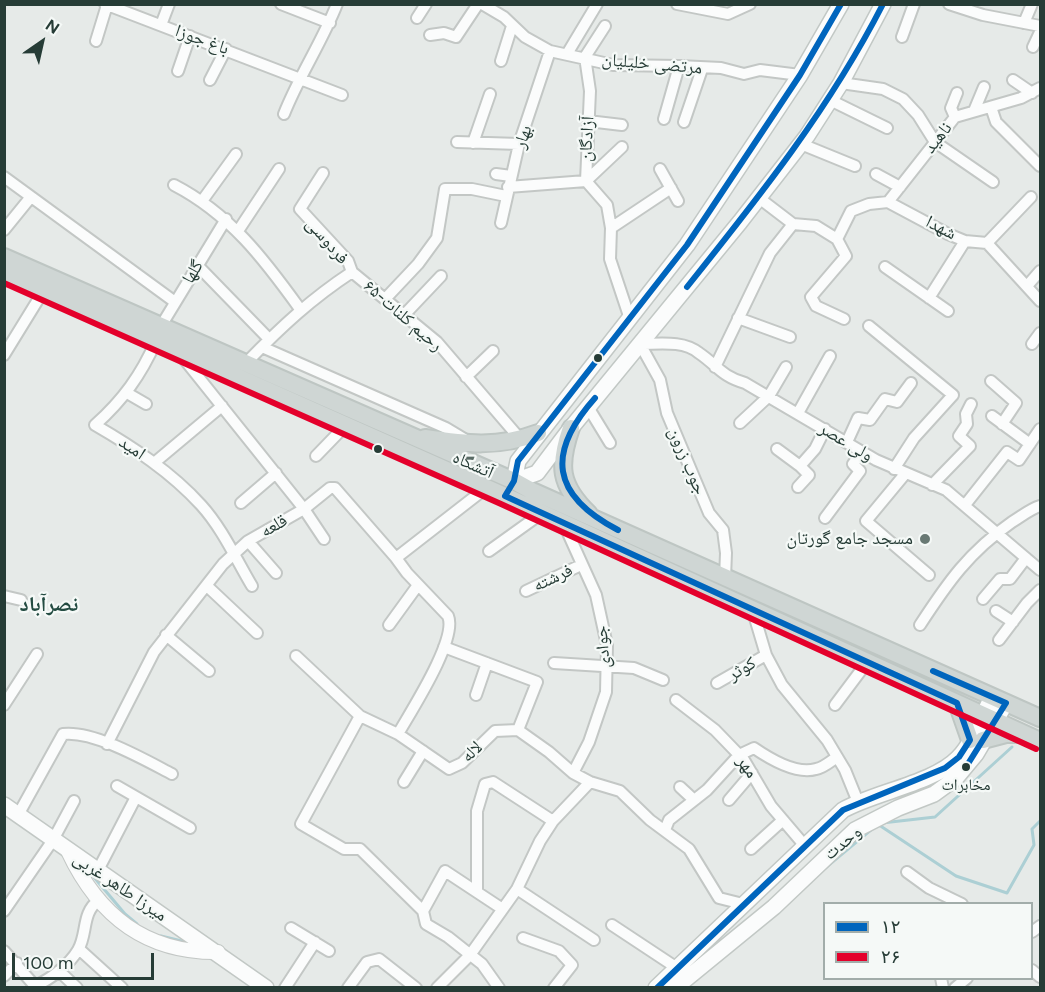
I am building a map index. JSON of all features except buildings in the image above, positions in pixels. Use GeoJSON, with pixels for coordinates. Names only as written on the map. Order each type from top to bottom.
{"type":"FeatureCollection","features":[{"type":"Feature","properties":{"kind":"main road"},"geometry":{"type":"LineString","coordinates":[[505,496],[513,481],[518,461],[687,244],[800,75],[841,4]]}},
{"type":"Feature","properties":{"kind":"main road"},"geometry":{"type":"LineString","coordinates":[[513,481],[537,473],[801,144],[841,83],[883,4]]}},
{"type":"Feature","properties":{"kind":"main road"},"geometry":{"type":"LineString","coordinates":[[687,244],[709,260]]}},
{"type":"Feature","properties":{"kind":"main road","name":"آتشگاه"},"geometry":{"type":"LineString","coordinates":[[4,257],[31,276],[159,333],[176,350],[563,522],[1041,741]]}},
{"type":"Feature","properties":{"kind":"main road","name":"آتشگاه"},"geometry":{"type":"LineString","coordinates":[[4,273],[31,276],[44,290],[159,333],[247,362],[1041,718]]}},
{"type":"Feature","properties":{"kind":"main road"},"geometry":{"type":"LineString","coordinates":[[588,371],[588,378],[593,384],[599,387],[606,385]]}},
{"type":"Feature","properties":{"kind":"main road"},"geometry":{"type":"LineString","coordinates":[[571,428],[561,468],[567,487],[580,505],[597,520]]}},
{"type":"Feature","properties":{"kind":"main road"},"geometry":{"type":"LineString","coordinates":[[408,436],[471,444],[508,443],[538,433]]}},
{"type":"Feature","properties":{"kind":"main road","name":"وحدت"},"geometry":{"type":"LineString","coordinates":[[675,987],[788,894],[855,830],[944,789],[963,771],[976,740],[999,700]]}},
{"type":"Feature","properties":{"kind":"main road"},"geometry":{"type":"LineString","coordinates":[[957,703],[976,740],[1006,734],[1024,734]]}},
{"type":"Feature","properties":{"kind":"main road","name":"وحدت"},"geometry":{"type":"LineString","coordinates":[[656,987],[833,819],[858,802],[943,769],[976,740]]}},
{"type":"Feature","properties":{"kind":"main road","name":"میرزا طاهر غربی"},"geometry":{"type":"LineString","coordinates":[[4,806],[266,987]]}},
{"type":"Feature","properties":{"kind":"main road"},"geometry":{"type":"LineString","coordinates":[[769,880],[773,895],[788,894]]}},
{"type":"Feature","properties":{"kind":"main road"},"geometry":{"type":"LineString","coordinates":[[745,902],[759,900],[764,907],[760,917]]}},
{"type":"Feature","properties":{"kind":"street"},"geometry":{"type":"LineString","coordinates":[[161,26],[170,4]]}},
{"type":"Feature","properties":{"kind":"street"},"geometry":{"type":"LineString","coordinates":[[281,4],[330,23]]}},
{"type":"Feature","properties":{"kind":"street"},"geometry":{"type":"LineString","coordinates":[[284,114],[298,77],[330,23],[337,4]]}},
{"type":"Feature","properties":{"kind":"street"},"geometry":{"type":"LineString","coordinates":[[417,18],[426,4]]}},
{"type":"Feature","properties":{"kind":"street"},"geometry":{"type":"LineString","coordinates":[[430,35],[444,33],[456,37],[480,4]]}},
{"type":"Feature","properties":{"kind":"street","name":"مرتضی خلیلیان"},"geometry":{"type":"LineString","coordinates":[[480,4],[525,37],[550,51],[613,64],[721,68],[744,74],[760,70],[800,75]]}},
{"type":"Feature","properties":{"kind":"street"},"geometry":{"type":"LineString","coordinates":[[567,54],[597,4]]}},
{"type":"Feature","properties":{"kind":"street"},"geometry":{"type":"LineString","coordinates":[[677,4],[728,14],[750,4]]}},
{"type":"Feature","properties":{"kind":"street"},"geometry":{"type":"LineString","coordinates":[[902,37],[914,4]]}},
{"type":"Feature","properties":{"kind":"street"},"geometry":{"type":"LineString","coordinates":[[950,4],[983,15],[1041,26]]}},
{"type":"Feature","properties":{"kind":"street"},"geometry":{"type":"LineString","coordinates":[[1024,23],[1032,4]]}},
{"type":"Feature","properties":{"kind":"street"},"geometry":{"type":"LineString","coordinates":[[96,41],[106,5]]}},
{"type":"Feature","properties":{"kind":"street","name":"باغ جوزا"},"geometry":{"type":"LineString","coordinates":[[106,5],[342,95]]}},
{"type":"Feature","properties":{"kind":"street"},"geometry":{"type":"LineString","coordinates":[[501,61],[512,26]]}},
{"type":"Feature","properties":{"kind":"street"},"geometry":{"type":"LineString","coordinates":[[585,57],[605,26]]}},
{"type":"Feature","properties":{"kind":"street"},"geometry":{"type":"LineString","coordinates":[[1033,47],[1041,32]]}},
{"type":"Feature","properties":{"kind":"street"},"geometry":{"type":"LineString","coordinates":[[178,71],[190,36]]}},
{"type":"Feature","properties":{"kind":"street"},"geometry":{"type":"LineString","coordinates":[[210,80],[226,49]]}},
{"type":"Feature","properties":{"kind":"street","name":"بهار"},"geometry":{"type":"LineString","coordinates":[[501,223],[519,144],[550,51]]}},
{"type":"Feature","properties":{"kind":"street","name":"آزادگان"},"geometry":{"type":"LineString","coordinates":[[585,57],[590,91],[586,181],[607,205],[611,228],[610,259],[630,319]]}},
{"type":"Feature","properties":{"kind":"street"},"geometry":{"type":"LineString","coordinates":[[655,108],[666,114],[679,66]]}},
{"type":"Feature","properties":{"kind":"street"},"geometry":{"type":"LineString","coordinates":[[684,122],[702,69]]}},
{"type":"Feature","properties":{"kind":"street"},"geometry":{"type":"LineString","coordinates":[[1013,80],[1036,90]]}},
{"type":"Feature","properties":{"kind":"street"},"geometry":{"type":"LineString","coordinates":[[841,83],[883,89],[903,99],[918,115],[935,142],[993,182]]}},
{"type":"Feature","properties":{"kind":"street"},"geometry":{"type":"LineString","coordinates":[[974,111],[984,87]]}},
{"type":"Feature","properties":{"kind":"street","name":"ناهید"},"geometry":{"type":"LineString","coordinates":[[888,202],[955,117],[991,107],[1036,90]]}},
{"type":"Feature","properties":{"kind":"street"},"geometry":{"type":"LineString","coordinates":[[955,117],[951,108],[957,93]]}},
{"type":"Feature","properties":{"kind":"street"},"geometry":{"type":"LineString","coordinates":[[473,142],[490,94]]}},
{"type":"Feature","properties":{"kind":"street"},"geometry":{"type":"LineString","coordinates":[[830,100],[887,128]]}},
{"type":"Feature","properties":{"kind":"street"},"geometry":{"type":"LineString","coordinates":[[991,107],[996,122],[1041,166]]}},
{"type":"Feature","properties":{"kind":"street"},"geometry":{"type":"LineString","coordinates":[[588,121],[622,125]]}},
{"type":"Feature","properties":{"kind":"street"},"geometry":{"type":"LineString","coordinates":[[457,142],[519,144]]}},
{"type":"Feature","properties":{"kind":"street"},"geometry":{"type":"LineString","coordinates":[[801,144],[855,166]]}},
{"type":"Feature","properties":{"kind":"street"},"geometry":{"type":"LineString","coordinates":[[385,299],[418,264],[437,238],[445,189],[507,192],[586,181],[622,147]]}},
{"type":"Feature","properties":{"kind":"street"},"geometry":{"type":"LineString","coordinates":[[202,201],[236,154]]}},
{"type":"Feature","properties":{"kind":"street"},"geometry":{"type":"LineString","coordinates":[[238,231],[279,169]]}},
{"type":"Feature","properties":{"kind":"street"},"geometry":{"type":"LineString","coordinates":[[660,169],[678,201]]}},
{"type":"Feature","properties":{"kind":"street","name":"فردوسی"},"geometry":{"type":"LineString","coordinates":[[323,173],[301,206],[301,212],[348,261],[352,272]]}},
{"type":"Feature","properties":{"kind":"street"},"geometry":{"type":"LineString","coordinates":[[496,174],[511,176]]}},
{"type":"Feature","properties":{"kind":"street"},"geometry":{"type":"LineString","coordinates":[[876,174],[900,187]]}},
{"type":"Feature","properties":{"kind":"street"},"geometry":{"type":"LineString","coordinates":[[4,177],[175,302]]}},
{"type":"Feature","properties":{"kind":"street"},"geometry":{"type":"LineString","coordinates":[[174,185],[202,201],[226,219],[266,262],[300,309]]}},
{"type":"Feature","properties":{"kind":"street"},"geometry":{"type":"LineString","coordinates":[[611,228],[671,188]]}},
{"type":"Feature","properties":{"kind":"street"},"geometry":{"type":"LineString","coordinates":[[1031,197],[987,243],[1041,301]]}},
{"type":"Feature","properties":{"kind":"street"},"geometry":{"type":"LineString","coordinates":[[4,230],[30,198]]}},
{"type":"Feature","properties":{"kind":"street"},"geometry":{"type":"LineString","coordinates":[[759,198],[793,224],[816,226],[837,239],[846,256],[811,297],[816,306],[844,319]]}},
{"type":"Feature","properties":{"kind":"street"},"geometry":{"type":"LineString","coordinates":[[837,239],[851,211],[869,204],[888,202]]}},
{"type":"Feature","properties":{"kind":"street","name":"شهدا"},"geometry":{"type":"LineString","coordinates":[[888,202],[965,241],[987,243]]}},
{"type":"Feature","properties":{"kind":"street","name":"گلها"},"geometry":{"type":"LineString","coordinates":[[159,333],[175,302],[226,219]]}},
{"type":"Feature","properties":{"kind":"street"},"geometry":{"type":"LineString","coordinates":[[715,367],[770,253],[793,224]]}},
{"type":"Feature","properties":{"kind":"street"},"geometry":{"type":"LineString","coordinates":[[929,298],[965,241]]}},
{"type":"Feature","properties":{"kind":"street"},"geometry":{"type":"LineString","coordinates":[[198,265],[266,343],[446,428],[471,444]]}},
{"type":"Feature","properties":{"kind":"street"},"geometry":{"type":"LineString","coordinates":[[885,267],[948,311]]}},
{"type":"Feature","properties":{"kind":"street","name":"۶۵-رحیم کلنات"},"geometry":{"type":"LineString","coordinates":[[247,362],[300,309],[352,272],[437,342],[521,440]]}},
{"type":"Feature","properties":{"kind":"street"},"geometry":{"type":"LineString","coordinates":[[1027,286],[1041,272]]}},
{"type":"Feature","properties":{"kind":"street"},"geometry":{"type":"LineString","coordinates":[[405,314],[441,276]]}},
{"type":"Feature","properties":{"kind":"street"},"geometry":{"type":"LineString","coordinates":[[4,355],[44,290]]}},
{"type":"Feature","properties":{"kind":"street"},"geometry":{"type":"LineString","coordinates":[[738,318],[790,337]]}},
{"type":"Feature","properties":{"kind":"street"},"geometry":{"type":"LineString","coordinates":[[869,326],[953,395],[914,438],[899,472],[866,521],[929,575]]}},
{"type":"Feature","properties":{"kind":"street","name":"امید"},"geometry":{"type":"LineString","coordinates":[[159,333],[142,372],[127,393],[95,425],[154,463],[202,505],[219,528],[252,586]]}},
{"type":"Feature","properties":{"kind":"street"},"geometry":{"type":"LineString","coordinates":[[1032,344],[1041,333]]}},
{"type":"Feature","properties":{"kind":"street","name":"ولی عصر"},"geometry":{"type":"LineString","coordinates":[[640,344],[675,343],[698,351],[727,378],[745,383],[769,396],[899,472],[946,490],[1041,570]]}},
{"type":"Feature","properties":{"kind":"street","name":"جوب زرون"},"geometry":{"type":"LineString","coordinates":[[640,344],[660,380],[667,413],[709,513],[723,530],[726,553],[725,578]]}},
{"type":"Feature","properties":{"kind":"street"},"geometry":{"type":"LineString","coordinates":[[176,350],[276,473],[324,539]]}},
{"type":"Feature","properties":{"kind":"street"},"geometry":{"type":"LineString","coordinates":[[466,377],[493,351]]}},
{"type":"Feature","properties":{"kind":"street"},"geometry":{"type":"LineString","coordinates":[[798,413],[830,356]]}},
{"type":"Feature","properties":{"kind":"street"},"geometry":{"type":"LineString","coordinates":[[740,423],[769,396],[786,368]]}},
{"type":"Feature","properties":{"kind":"street"},"geometry":{"type":"LineString","coordinates":[[992,381],[1017,403],[1002,424]]}},
{"type":"Feature","properties":{"kind":"street"},"geometry":{"type":"LineString","coordinates":[[847,442],[858,418],[870,420],[885,399],[897,402],[911,383]]}},
{"type":"Feature","properties":{"kind":"street"},"geometry":{"type":"LineString","coordinates":[[127,393],[146,404]]}},
{"type":"Feature","properties":{"kind":"street"},"geometry":{"type":"LineString","coordinates":[[932,485],[970,446],[959,436],[967,424],[966,414],[971,404]]}},
{"type":"Feature","properties":{"kind":"street"},"geometry":{"type":"LineString","coordinates":[[154,463],[222,406]]}},
{"type":"Feature","properties":{"kind":"street"},"geometry":{"type":"LineString","coordinates":[[588,407],[610,442]]}},
{"type":"Feature","properties":{"kind":"street"},"geometry":{"type":"LineString","coordinates":[[992,416],[1030,444]]}},
{"type":"Feature","properties":{"kind":"street"},"geometry":{"type":"LineString","coordinates":[[315,456],[346,425]]}},
{"type":"Feature","properties":{"kind":"street"},"geometry":{"type":"LineString","coordinates":[[800,466],[815,449],[825,429]]}},
{"type":"Feature","properties":{"kind":"street"},"geometry":{"type":"LineString","coordinates":[[965,505],[1007,452],[1018,460],[1040,432]]}},
{"type":"Feature","properties":{"kind":"street"},"geometry":{"type":"LineString","coordinates":[[777,449],[809,475],[798,487]]}},
{"type":"Feature","properties":{"kind":"street"},"geometry":{"type":"LineString","coordinates":[[825,518],[861,471],[853,464],[862,452]]}},
{"type":"Feature","properties":{"kind":"street"},"geometry":{"type":"LineString","coordinates":[[242,503],[276,473]]}},
{"type":"Feature","properties":{"kind":"street","name":"قلعه"},"geometry":{"type":"LineString","coordinates":[[107,744],[143,673],[166,635],[233,555],[249,541],[304,509],[330,488],[339,490],[396,558]]}},
{"type":"Feature","properties":{"kind":"street"},"geometry":{"type":"LineString","coordinates":[[398,734],[444,647],[451,622],[396,558],[486,488]]}},
{"type":"Feature","properties":{"kind":"street"},"geometry":{"type":"LineString","coordinates":[[920,625],[959,567],[997,532],[1032,508],[1041,506]]}},
{"type":"Feature","properties":{"kind":"street"},"geometry":{"type":"LineString","coordinates":[[489,551],[542,513]]}},
{"type":"Feature","properties":{"kind":"street","name":"جوادی"},"geometry":{"type":"LineString","coordinates":[[563,522],[596,595],[607,645],[606,692],[589,742],[573,773]]}},
{"type":"Feature","properties":{"kind":"street"},"geometry":{"type":"LineString","coordinates":[[249,541],[276,573]]}},
{"type":"Feature","properties":{"kind":"street"},"geometry":{"type":"LineString","coordinates":[[983,599],[1000,579],[1010,579],[1026,558]]}},
{"type":"Feature","properties":{"kind":"street","name":"فرشته"},"geometry":{"type":"LineString","coordinates":[[526,591],[581,565]]}},
{"type":"Feature","properties":{"kind":"street"},"geometry":{"type":"LineString","coordinates":[[389,625],[418,585]]}},
{"type":"Feature","properties":{"kind":"street"},"geometry":{"type":"LineString","coordinates":[[207,586],[257,633]]}},
{"type":"Feature","properties":{"kind":"street"},"geometry":{"type":"LineString","coordinates":[[999,640],[1041,590]]}},
{"type":"Feature","properties":{"kind":"street"},"geometry":{"type":"LineString","coordinates":[[4,596],[21,600]]}},
{"type":"Feature","properties":{"kind":"street"},"geometry":{"type":"LineString","coordinates":[[752,608],[766,655],[782,685],[837,757],[858,802]]}},
{"type":"Feature","properties":{"kind":"street"},"geometry":{"type":"LineString","coordinates":[[996,611],[1013,622]]}},
{"type":"Feature","properties":{"kind":"street"},"geometry":{"type":"LineString","coordinates":[[166,635],[209,671]]}},
{"type":"Feature","properties":{"kind":"street"},"geometry":{"type":"LineString","coordinates":[[444,647],[537,682],[518,730],[573,773],[590,782],[620,791],[650,820],[689,849],[719,898],[745,902]]}},
{"type":"Feature","properties":{"kind":"street"},"geometry":{"type":"LineString","coordinates":[[4,705],[37,654]]}},
{"type":"Feature","properties":{"kind":"street","name":"کوثر"},"geometry":{"type":"LineString","coordinates":[[717,683],[766,655]]}},
{"type":"Feature","properties":{"kind":"street","name":"لاله"},"geometry":{"type":"LineString","coordinates":[[296,656],[360,716],[398,734],[449,769],[462,764],[495,731],[518,730]]}},
{"type":"Feature","properties":{"kind":"street"},"geometry":{"type":"LineString","coordinates":[[835,705],[868,661]]}},
{"type":"Feature","properties":{"kind":"street"},"geometry":{"type":"LineString","coordinates":[[476,695],[487,663]]}},
{"type":"Feature","properties":{"kind":"street"},"geometry":{"type":"LineString","coordinates":[[554,663],[634,668],[663,680]]}},
{"type":"Feature","properties":{"kind":"street","name":"مهر"},"geometry":{"type":"LineString","coordinates":[[676,700],[715,730],[739,755],[783,820],[805,846]]}},
{"type":"Feature","properties":{"kind":"street"},"geometry":{"type":"LineString","coordinates":[[360,716],[301,824],[344,849],[360,849],[423,911],[426,924],[482,964],[499,987]]}},
{"type":"Feature","properties":{"kind":"street"},"geometry":{"type":"LineString","coordinates":[[18,815],[63,734],[75,734],[107,744],[172,774]]}},
{"type":"Feature","properties":{"kind":"street"},"geometry":{"type":"LineString","coordinates":[[665,830],[669,820],[707,790],[739,755],[754,748],[767,757],[796,769],[816,770],[837,757]]}},
{"type":"Feature","properties":{"kind":"street"},"geometry":{"type":"LineString","coordinates":[[404,782],[423,751]]}},
{"type":"Feature","properties":{"kind":"street"},"geometry":{"type":"LineString","coordinates":[[729,800],[752,773]]}},
{"type":"Feature","properties":{"kind":"street"},"geometry":{"type":"LineString","coordinates":[[477,891],[477,811],[485,784],[493,782],[553,821]]}},
{"type":"Feature","properties":{"kind":"street"},"geometry":{"type":"LineString","coordinates":[[437,987],[470,955],[501,908],[517,889],[540,841],[553,821],[590,782]]}},
{"type":"Feature","properties":{"kind":"street"},"geometry":{"type":"LineString","coordinates":[[117,786],[190,828]]}},
{"type":"Feature","properties":{"kind":"street"},"geometry":{"type":"LineString","coordinates":[[680,788],[694,800]]}},
{"type":"Feature","properties":{"kind":"street"},"geometry":{"type":"LineString","coordinates":[[98,872],[136,797]]}},
{"type":"Feature","properties":{"kind":"street"},"geometry":{"type":"LineString","coordinates":[[6,907],[52,840],[74,801]]}},
{"type":"Feature","properties":{"kind":"street"},"geometry":{"type":"LineString","coordinates":[[752,849],[783,820]]}},
{"type":"Feature","properties":{"kind":"street"},"geometry":{"type":"LineString","coordinates":[[68,851],[85,885],[119,919],[154,942],[171,949],[218,952]]}},
{"type":"Feature","properties":{"kind":"street"},"geometry":{"type":"LineString","coordinates":[[423,911],[445,871],[501,908]]}},
{"type":"Feature","properties":{"kind":"street"},"geometry":{"type":"LineString","coordinates":[[907,872],[929,888],[960,902]]}},
{"type":"Feature","properties":{"kind":"street"},"geometry":{"type":"LineString","coordinates":[[517,889],[594,940]]}},
{"type":"Feature","properties":{"kind":"street"},"geometry":{"type":"LineString","coordinates":[[4,951],[36,987],[59,971],[79,949],[85,919],[92,905],[99,900]]}},
{"type":"Feature","properties":{"kind":"street"},"geometry":{"type":"LineString","coordinates":[[612,925],[677,968]]}},
{"type":"Feature","properties":{"kind":"street"},"geometry":{"type":"LineString","coordinates":[[291,928],[329,951]]}},
{"type":"Feature","properties":{"kind":"street"},"geometry":{"type":"LineString","coordinates":[[523,938],[559,951],[572,965],[554,987]]}},
{"type":"Feature","properties":{"kind":"street"},"geometry":{"type":"LineString","coordinates":[[285,987],[315,942]]}},
{"type":"Feature","properties":{"kind":"street"},"geometry":{"type":"LineString","coordinates":[[79,949],[122,987]]}},
{"type":"Feature","properties":{"kind":"street"},"geometry":{"type":"LineString","coordinates":[[348,987],[368,962],[380,959],[416,987]]}},
{"type":"Feature","properties":{"kind":"street"},"geometry":{"type":"LineString","coordinates":[[4,976],[17,963]]}},
{"type":"Feature","properties":{"kind":"street"},"geometry":{"type":"LineString","coordinates":[[59,971],[77,987]]}},
{"type":"Feature","properties":{"kind":"waterway"},"geometry":{"type":"LineString","coordinates":[[882,823],[935,817],[1012,747]]}},
{"type":"Feature","properties":{"kind":"waterway"},"geometry":{"type":"LineString","coordinates":[[879,825],[956,876],[1007,893],[1034,845],[1032,829],[1040,821]]}},
{"type":"Feature","properties":{"kind":"waterway"},"geometry":{"type":"LineString","coordinates":[[824,869],[872,829]]}},
{"type":"Feature","properties":{"kind":"waterway"},"geometry":{"type":"LineString","coordinates":[[93,876],[125,914],[137,924]]}},
{"type":"Feature","properties":{"kind":"waterway"},"geometry":{"type":"LineString","coordinates":[[161,936],[190,943]]}},
{"type":"Feature","properties":{"kind":"transit line","name":"۱۲"},"geometry":{"type":"LineString","coordinates":[[657,988],[843,810],[945,768],[959,757],[970,740],[957,703],[505,496],[514,481],[518,461],[687,245],[800,75],[841,4]]}},
{"type":"Feature","properties":{"kind":"transit line","name":"۱۲"},"geometry":{"type":"LineString","coordinates":[[687,287],[767,185],[817,116],[883,4]]}},
{"type":"Feature","properties":{"kind":"transit line","name":"۲۶"},"geometry":{"type":"LineString","coordinates":[[4,283],[501,504],[1036,749]]}},
{"type":"Feature","properties":{"kind":"transit line","name":"۱۲"},"geometry":{"type":"LineString","coordinates":[[595,398],[568,437],[563,455],[563,472],[568,487],[579,502],[596,517],[618,530]]}},
{"type":"Feature","properties":{"kind":"transit line","name":"۱۲"},"geometry":{"type":"LineString","coordinates":[[933,671],[1006,703],[966,767]]}},
{"type":"Feature","properties":{"kind":"place","name":"مسجد جامع گورتان"},"geometry":{"type":"Point","coordinates":[925,539]}},
{"type":"Feature","properties":{"kind":"place","name":"مخابرات"},"geometry":{"type":"Point","coordinates":[966,767]}},
{"type":"Feature","properties":{"kind":"district","name":"نصرآباد"},"geometry":{"type":"Point","coordinates":[49,605]}}]}
